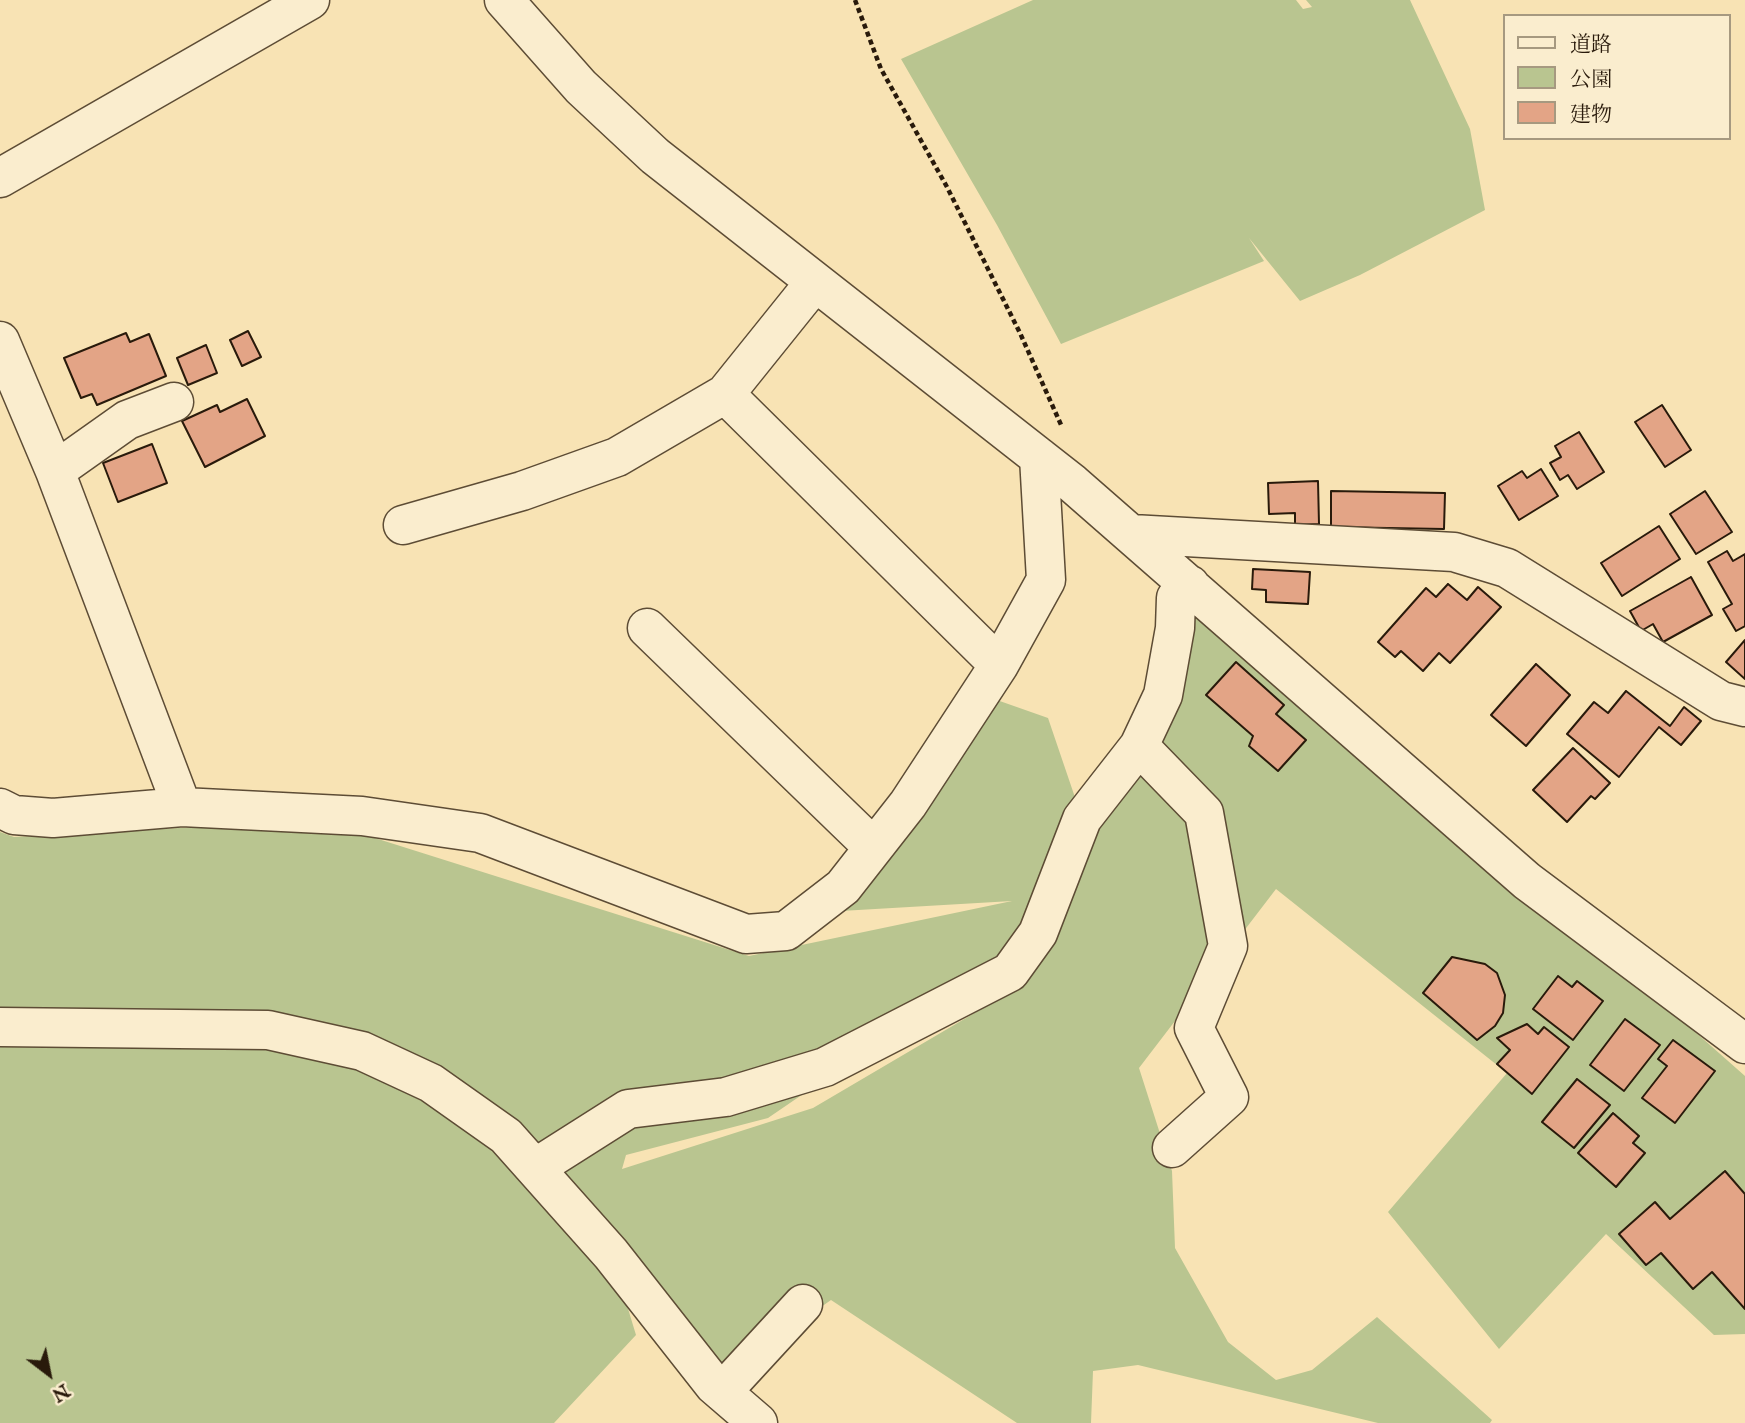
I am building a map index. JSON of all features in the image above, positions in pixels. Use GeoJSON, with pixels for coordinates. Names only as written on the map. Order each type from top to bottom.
{"type":"FeatureCollection","features":[{"type":"Feature","properties":{"kind":"street"},"geometry":{"type":"LineString","coordinates":[[0,178],[310,0]]}},
{"type":"Feature","properties":{"kind":"street"},"geometry":{"type":"LineString","coordinates":[[504,0],[581,87],[655,156],[1072,483],[1527,881],[1745,1044]]}},
{"type":"Feature","properties":{"kind":"street"},"geometry":{"type":"LineString","coordinates":[[402,525],[522,491],[617,457],[725,394],[815,282]]}},
{"type":"Feature","properties":{"kind":"street"},"geometry":{"type":"LineString","coordinates":[[0,341],[55,471],[181,807]]}},
{"type":"Feature","properties":{"kind":"street"},"geometry":{"type":"LineString","coordinates":[[725,394],[999,665]]}},
{"type":"Feature","properties":{"kind":"street"},"geometry":{"type":"LineString","coordinates":[[55,471],[127,420],[173,402]]}},
{"type":"Feature","properties":{"kind":"street"},"geometry":{"type":"LineString","coordinates":[[0,808],[14,815],[53,818],[181,807],[362,816],[480,833],[747,934],[786,931],[843,887],[872,846],[908,804],[999,665],[1046,580],[1039,457]]}},
{"type":"Feature","properties":{"kind":"street"},"geometry":{"type":"LineString","coordinates":[[1132,534],[1454,552],[1507,568],[1721,701],[1745,707]]}},
{"type":"Feature","properties":{"kind":"street"},"geometry":{"type":"LineString","coordinates":[[535,1168],[628,1109],[726,1097],[825,1067],[1010,972],[1038,933],[1082,818],[1139,746],[1163,695],[1175,628],[1176,598],[1190,584]]}},
{"type":"Feature","properties":{"kind":"street"},"geometry":{"type":"LineString","coordinates":[[648,628],[872,846]]}},
{"type":"Feature","properties":{"kind":"street"},"geometry":{"type":"LineString","coordinates":[[1139,746],[1203,813],[1228,946],[1194,1028],[1229,1097],[1171,1148]]}},
{"type":"Feature","properties":{"kind":"street"},"geometry":{"type":"LineString","coordinates":[[0,1027],[268,1030],[362,1051],[431,1083],[506,1136],[611,1254],[722,1392],[758,1423]]}},
{"type":"Feature","properties":{"kind":"street"},"geometry":{"type":"LineString","coordinates":[[722,1392],[803,1304]]}},
{"type":"Feature","properties":{"kind":"path"},"geometry":{"type":"LineString","coordinates":[[855,0],[881,69],[959,211],[1056,412],[1072,483]]}},
{"type":"Feature","properties":{"kind":"green space"},"geometry":{"type":"Polygon","coordinates":[[[1033,0],[1296,0],[1303,9],[1312,7],[1306,0],[1410,0],[1470,129],[1485,210],[1360,275],[1300,301],[1249,238],[1264,261],[1061,344],[997,225],[901,59],[1033,0]]]}},
{"type":"Feature","properties":{"kind":"green space"},"geometry":{"type":"Polygon","coordinates":[[[1190,585],[1745,1076],[1745,1334],[1714,1335],[1606,1234],[1499,1349],[1388,1212],[1507,1073],[1276,889],[1139,1068],[1172,1171],[1175,1248],[1228,1342],[1276,1380],[1312,1370],[1377,1317],[1492,1420],[1490,1423],[1378,1423],[1138,1365],[1093,1371],[1091,1423],[1017,1423],[831,1300],[727,1373],[612,1256],[636,1335],[554,1423],[0,1423],[0,832],[14,837],[215,826],[359,833],[749,956],[1012,901],[841,911],[994,699],[1048,718],[1082,818],[1123,754],[1190,585]],[[1033,937],[768,1118],[626,1155],[622,1169],[813,1108],[1000,998],[1033,937]]]}},
{"type":"Feature","properties":{"kind":"building"},"geometry":{"type":"Polygon","coordinates":[[[248,331],[261,357],[242,366],[230,340],[248,331]]]}},
{"type":"Feature","properties":{"kind":"building"},"geometry":{"type":"Polygon","coordinates":[[[126,333],[130,342],[149,334],[166,376],[97,405],[92,394],[81,398],[64,358],[126,333]]]}},
{"type":"Feature","properties":{"kind":"building"},"geometry":{"type":"Polygon","coordinates":[[[206,345],[217,373],[188,385],[177,358],[206,345]]]}},
{"type":"Feature","properties":{"kind":"building"},"geometry":{"type":"Polygon","coordinates":[[[247,399],[265,436],[205,467],[182,421],[217,405],[220,412],[247,399]]]}},
{"type":"Feature","properties":{"kind":"building"},"geometry":{"type":"Polygon","coordinates":[[[1662,405],[1691,450],[1665,467],[1635,422],[1662,405]]]}},
{"type":"Feature","properties":{"kind":"building"},"geometry":{"type":"Polygon","coordinates":[[[1579,432],[1604,472],[1577,489],[1568,475],[1560,480],[1550,463],[1561,457],[1555,446],[1579,432]]]}},
{"type":"Feature","properties":{"kind":"building"},"geometry":{"type":"Polygon","coordinates":[[[152,444],[167,483],[118,502],[103,463],[152,444]]]}},
{"type":"Feature","properties":{"kind":"building"},"geometry":{"type":"Polygon","coordinates":[[[1541,469],[1558,496],[1519,520],[1498,486],[1522,471],[1527,478],[1541,469]]]}},
{"type":"Feature","properties":{"kind":"building"},"geometry":{"type":"Polygon","coordinates":[[[1318,481],[1319,524],[1295,525],[1295,513],[1269,514],[1268,483],[1318,481]]]}},
{"type":"Feature","properties":{"kind":"building"},"geometry":{"type":"Polygon","coordinates":[[[1331,491],[1445,493],[1444,529],[1331,527],[1331,491]]]}},
{"type":"Feature","properties":{"kind":"building"},"geometry":{"type":"Polygon","coordinates":[[[1705,491],[1732,532],[1696,554],[1670,514],[1705,491]]]}},
{"type":"Feature","properties":{"kind":"building"},"geometry":{"type":"Polygon","coordinates":[[[1659,526],[1680,559],[1622,596],[1601,563],[1659,526]]]}},
{"type":"Feature","properties":{"kind":"building"},"geometry":{"type":"Polygon","coordinates":[[[1727,551],[1733,561],[1745,554],[1745,626],[1736,631],[1723,609],[1732,604],[1708,562],[1727,551]]]}},
{"type":"Feature","properties":{"kind":"building"},"geometry":{"type":"Polygon","coordinates":[[[1253,569],[1310,572],[1308,604],[1266,602],[1266,590],[1252,589],[1253,569]]]}},
{"type":"Feature","properties":{"kind":"building"},"geometry":{"type":"Polygon","coordinates":[[[1691,577],[1712,615],[1663,642],[1653,624],[1641,631],[1630,611],[1691,577]]]}},
{"type":"Feature","properties":{"kind":"building"},"geometry":{"type":"Polygon","coordinates":[[[1448,584],[1467,600],[1478,587],[1501,607],[1450,663],[1439,653],[1423,671],[1401,651],[1395,657],[1378,642],[1426,588],[1436,597],[1448,584]]]}},
{"type":"Feature","properties":{"kind":"building"},"geometry":{"type":"Polygon","coordinates":[[[1745,640],[1745,679],[1726,662],[1745,640]]]}},
{"type":"Feature","properties":{"kind":"building"},"geometry":{"type":"Polygon","coordinates":[[[1236,662],[1284,705],[1276,714],[1306,740],[1278,771],[1249,746],[1253,736],[1206,695],[1236,662]]]}},
{"type":"Feature","properties":{"kind":"building"},"geometry":{"type":"Polygon","coordinates":[[[1536,664],[1570,695],[1526,746],[1491,715],[1536,664]]]}},
{"type":"Feature","properties":{"kind":"building"},"geometry":{"type":"Polygon","coordinates":[[[1626,691],[1670,726],[1684,707],[1701,721],[1681,745],[1659,727],[1619,777],[1567,734],[1594,702],[1608,713],[1626,691]]]}},
{"type":"Feature","properties":{"kind":"building"},"geometry":{"type":"Polygon","coordinates":[[[1573,748],[1610,783],[1595,799],[1591,796],[1567,822],[1533,790],[1573,748]]]}},
{"type":"Feature","properties":{"kind":"building"},"geometry":{"type":"Polygon","coordinates":[[[1452,957],[1485,964],[1497,973],[1505,995],[1503,1013],[1495,1026],[1477,1040],[1423,993],[1452,957]]]}},
{"type":"Feature","properties":{"kind":"building"},"geometry":{"type":"Polygon","coordinates":[[[1558,976],[1572,987],[1577,981],[1603,1001],[1573,1040],[1533,1009],[1558,976]]]}},
{"type":"Feature","properties":{"kind":"building"},"geometry":{"type":"Polygon","coordinates":[[[1625,1019],[1660,1045],[1624,1091],[1590,1065],[1625,1019]]]}},
{"type":"Feature","properties":{"kind":"building"},"geometry":{"type":"Polygon","coordinates":[[[1527,1024],[1538,1034],[1544,1027],[1569,1047],[1532,1094],[1497,1064],[1510,1050],[1497,1038],[1527,1024]]]}},
{"type":"Feature","properties":{"kind":"building"},"geometry":{"type":"Polygon","coordinates":[[[1673,1040],[1715,1071],[1675,1123],[1642,1098],[1667,1066],[1658,1059],[1673,1040]]]}},
{"type":"Feature","properties":{"kind":"building"},"geometry":{"type":"Polygon","coordinates":[[[1577,1079],[1610,1105],[1574,1148],[1542,1122],[1577,1079]]]}},
{"type":"Feature","properties":{"kind":"building"},"geometry":{"type":"Polygon","coordinates":[[[1613,1113],[1639,1136],[1633,1143],[1645,1153],[1616,1187],[1578,1153],[1613,1113]]]}},
{"type":"Feature","properties":{"kind":"building"},"geometry":{"type":"Polygon","coordinates":[[[1725,1171],[1745,1194],[1745,1309],[1712,1272],[1693,1289],[1661,1253],[1646,1265],[1619,1234],[1655,1202],[1670,1219],[1725,1171]]]}}]}
